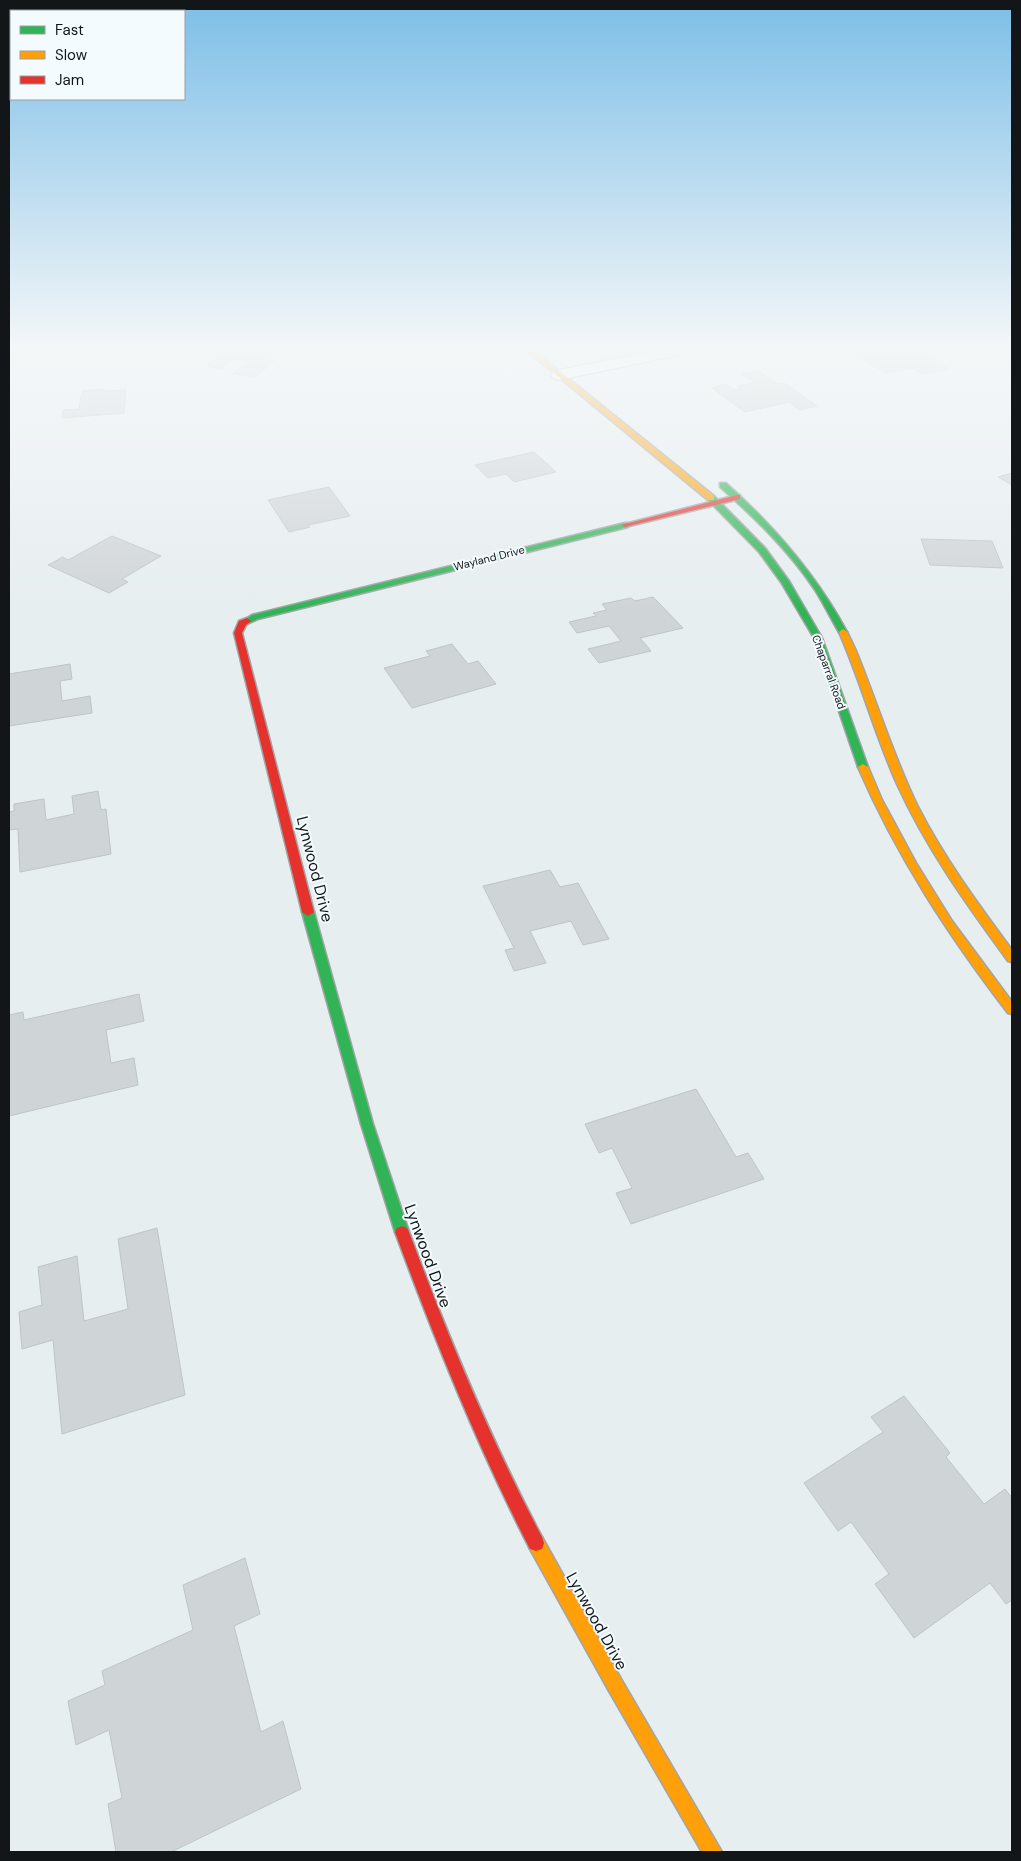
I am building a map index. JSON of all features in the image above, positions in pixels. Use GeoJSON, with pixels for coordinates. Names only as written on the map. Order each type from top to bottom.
{"type":"FeatureCollection","features":[{"type":"Feature","properties":{"kind":"main road","name":"Chaparral Road"},"geometry":{"type":"LineString","coordinates":[[636,437],[716,502],[762,550],[785,581],[818,638],[857,753],[887,824],[939,911],[978,967],[1012,1010]]}},
{"type":"Feature","properties":{"kind":"main road","name":"Chaparral Road"},"geometry":{"type":"LineString","coordinates":[[715,479],[737,497],[789,549],[828,606],[851,649],[890,754],[916,812],[937,850],[968,898],[1012,958]]}},
{"type":"Feature","properties":{"kind":"main road","name":"Wayland Drive"},"geometry":{"type":"LineString","coordinates":[[242,623],[264,614],[737,497]]}},
{"type":"Feature","properties":{"kind":"main road","name":"Lynwood Drive"},"geometry":{"type":"LineString","coordinates":[[242,623],[238,632],[348,1062],[393,1207],[430,1308],[472,1413],[523,1519],[613,1684],[713,1852]]}},
{"type":"Feature","properties":{"kind":"building"},"geometry":{"type":"Polygon","coordinates":[[[534,452],[556,472],[514,482],[506,474],[488,478],[475,465],[534,452]]]}},
{"type":"Feature","properties":{"kind":"building"},"geometry":{"type":"Polygon","coordinates":[[[1012,473],[1012,485],[998,477],[1012,473]]]}},
{"type":"Feature","properties":{"kind":"building"},"geometry":{"type":"Polygon","coordinates":[[[329,487],[350,516],[308,525],[310,527],[289,532],[268,500],[329,487]]]}},
{"type":"Feature","properties":{"kind":"building"},"geometry":{"type":"Polygon","coordinates":[[[112,536],[161,556],[122,579],[128,582],[109,593],[48,565],[63,557],[68,560],[112,536]]]}},
{"type":"Feature","properties":{"kind":"building"},"geometry":{"type":"Polygon","coordinates":[[[921,539],[992,541],[1003,568],[930,565],[921,539]]]}},
{"type":"Feature","properties":{"kind":"building"},"geometry":{"type":"Polygon","coordinates":[[[653,597],[683,628],[640,638],[651,651],[599,663],[588,649],[621,641],[609,626],[577,633],[569,622],[596,616],[593,613],[607,610],[602,604],[631,598],[635,601],[653,597]]]}},
{"type":"Feature","properties":{"kind":"building"},"geometry":{"type":"Polygon","coordinates":[[[452,644],[468,664],[478,661],[496,684],[412,708],[384,668],[430,656],[426,651],[452,644]]]}},
{"type":"Feature","properties":{"kind":"building"},"geometry":{"type":"Polygon","coordinates":[[[70,664],[72,679],[60,681],[62,701],[90,696],[92,713],[9,726],[9,674],[70,664]]]}},
{"type":"Feature","properties":{"kind":"building"},"geometry":{"type":"Polygon","coordinates":[[[98,791],[101,810],[106,809],[111,854],[20,872],[18,829],[9,830],[9,812],[14,811],[14,804],[44,799],[46,820],[74,814],[72,796],[98,791]]]}},
{"type":"Feature","properties":{"kind":"building"},"geometry":{"type":"Polygon","coordinates":[[[550,870],[560,887],[578,883],[609,939],[583,945],[571,921],[530,931],[546,963],[514,971],[505,950],[514,948],[483,886],[550,870]]]}},
{"type":"Feature","properties":{"kind":"building"},"geometry":{"type":"Polygon","coordinates":[[[139,994],[144,1021],[106,1030],[111,1063],[134,1058],[138,1085],[9,1116],[9,1015],[23,1012],[24,1020],[139,994]]]}},
{"type":"Feature","properties":{"kind":"building"},"geometry":{"type":"Polygon","coordinates":[[[696,1089],[736,1157],[748,1153],[764,1179],[631,1224],[616,1193],[632,1188],[612,1148],[599,1153],[585,1124],[696,1089]]]}},
{"type":"Feature","properties":{"kind":"building"},"geometry":{"type":"Polygon","coordinates":[[[157,1228],[185,1395],[62,1434],[53,1340],[22,1349],[19,1312],[42,1305],[38,1267],[77,1256],[84,1321],[128,1309],[118,1239],[157,1228]]]}},
{"type":"Feature","properties":{"kind":"building"},"geometry":{"type":"Polygon","coordinates":[[[904,1396],[950,1453],[946,1457],[984,1504],[1005,1489],[1012,1498],[1012,1600],[1006,1604],[990,1583],[914,1638],[875,1584],[889,1574],[851,1522],[838,1531],[804,1483],[883,1432],[871,1417],[904,1396]]]}},
{"type":"Feature","properties":{"kind":"building"},"geometry":{"type":"Polygon","coordinates":[[[245,1558],[260,1614],[234,1626],[261,1732],[283,1721],[301,1789],[171,1852],[116,1852],[108,1804],[122,1798],[109,1730],[76,1745],[68,1701],[105,1685],[102,1671],[193,1630],[183,1585],[245,1558]]]}},
{"type":"Feature","properties":{"kind":"traffic: fast"},"geometry":{"type":"LineString","coordinates":[[723,485],[758,517],[790,552],[819,590],[843,632]]}},
{"type":"Feature","properties":{"kind":"traffic: fast"},"geometry":{"type":"LineString","coordinates":[[711,498],[762,550],[785,581],[818,638],[863,767]]}},
{"type":"Feature","properties":{"kind":"traffic: fast"},"geometry":{"type":"LineString","coordinates":[[247,621],[255,617],[625,525]]}},
{"type":"Feature","properties":{"kind":"traffic: fast"},"geometry":{"type":"LineString","coordinates":[[308,912],[367,1124],[402,1232]]}},
{"type":"Feature","properties":{"kind":"traffic: slow"},"geometry":{"type":"LineString","coordinates":[[636,437],[711,498]]}},
{"type":"Feature","properties":{"kind":"traffic: slow"},"geometry":{"type":"LineString","coordinates":[[843,632],[859,669],[894,765],[913,807],[952,874],[1012,958]]}},
{"type":"Feature","properties":{"kind":"traffic: slow"},"geometry":{"type":"LineString","coordinates":[[863,767],[893,832],[929,894],[948,924],[1012,1010]]}},
{"type":"Feature","properties":{"kind":"traffic: slow"},"geometry":{"type":"LineString","coordinates":[[536,1543],[615,1685],[713,1852]]}},
{"type":"Feature","properties":{"kind":"traffic: jam"},"geometry":{"type":"LineString","coordinates":[[625,525],[737,497]]}},
{"type":"Feature","properties":{"kind":"traffic: jam"},"geometry":{"type":"LineString","coordinates":[[247,621],[242,623],[238,633],[308,912]]}},
{"type":"Feature","properties":{"kind":"traffic: jam"},"geometry":{"type":"LineString","coordinates":[[402,1232],[463,1390],[516,1505],[536,1543]]}}]}
